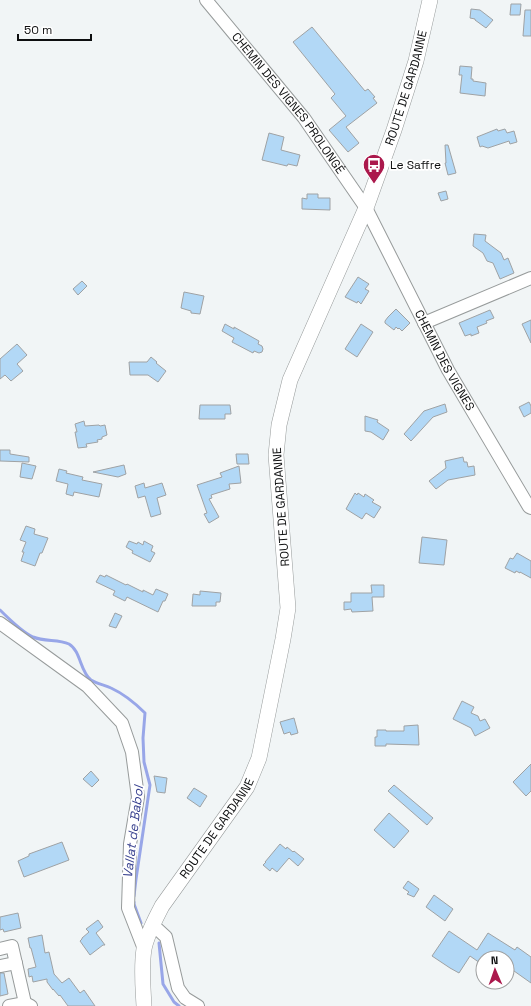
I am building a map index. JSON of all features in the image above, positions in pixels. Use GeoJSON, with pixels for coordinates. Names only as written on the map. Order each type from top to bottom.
{"type":"FeatureCollection","features":[{"type":"Feature","properties":{"kind":"street","name":"CHEMIN DES VIGNES PROLONGÉ"},"geometry":{"type":"LineString","coordinates":[[206,0],[304,118],[366,208]]}},
{"type":"Feature","properties":{"kind":"street","name":"ROUTE DE GARDANNE"},"geometry":{"type":"LineString","coordinates":[[144,1006],[142,972],[144,949],[153,924],[162,906],[247,787],[259,758],[288,608],[276,455],[278,425],[290,380],[366,208],[394,130],[416,61],[430,0]]}},
{"type":"Feature","properties":{"kind":"street","name":"CHEMIN DES VIGNES"},"geometry":{"type":"LineString","coordinates":[[366,208],[448,370],[531,508]]}},
{"type":"Feature","properties":{"kind":"street"},"geometry":{"type":"LineString","coordinates":[[424,323],[531,278]]}},
{"type":"Feature","properties":{"kind":"street"},"geometry":{"type":"LineString","coordinates":[[0,623],[87,686],[122,723],[132,752],[138,797],[130,844],[128,908],[144,949]]}},
{"type":"Feature","properties":{"kind":"street"},"geometry":{"type":"LineString","coordinates":[[153,924],[166,937],[178,988],[185,998],[198,1006]]}},
{"type":"Feature","properties":{"kind":"street"},"geometry":{"type":"LineString","coordinates":[[0,949],[12,946],[28,1004],[9,1006]]}},
{"type":"Feature","properties":{"kind":"street"},"geometry":{"type":"LineString","coordinates":[[0,966],[16,963]]}},
{"type":"Feature","properties":{"kind":"building"},"geometry":{"type":"Polygon","coordinates":[[[511,4],[521,4],[520,15],[510,15],[511,4]]]}},
{"type":"Feature","properties":{"kind":"building"},"geometry":{"type":"Polygon","coordinates":[[[471,9],[480,10],[493,20],[486,28],[475,19],[470,18],[471,9]]]}},
{"type":"Feature","properties":{"kind":"building"},"geometry":{"type":"Polygon","coordinates":[[[525,10],[531,10],[531,36],[523,36],[525,10]]]}},
{"type":"Feature","properties":{"kind":"building"},"geometry":{"type":"Polygon","coordinates":[[[312,27],[365,91],[368,89],[375,97],[373,98],[377,103],[346,127],[359,143],[348,152],[329,130],[346,116],[331,98],[335,94],[293,42],[312,27]]]}},
{"type":"Feature","properties":{"kind":"building"},"geometry":{"type":"Polygon","coordinates":[[[460,66],[472,67],[471,79],[473,79],[473,81],[486,83],[485,96],[460,93],[462,75],[459,75],[460,66]]]}},
{"type":"Feature","properties":{"kind":"building"},"geometry":{"type":"Polygon","coordinates":[[[497,129],[498,131],[505,129],[507,133],[514,131],[517,142],[510,144],[509,141],[488,148],[482,146],[480,147],[477,137],[497,129]]]}},
{"type":"Feature","properties":{"kind":"building"},"geometry":{"type":"Polygon","coordinates":[[[269,133],[284,137],[281,150],[300,155],[297,166],[288,164],[287,166],[262,160],[269,133]]]}},
{"type":"Feature","properties":{"kind":"building"},"geometry":{"type":"Polygon","coordinates":[[[445,145],[448,145],[456,173],[448,175],[445,163],[445,145]]]}},
{"type":"Feature","properties":{"kind":"building"},"geometry":{"type":"Polygon","coordinates":[[[446,191],[448,199],[441,201],[438,193],[446,191]]]}},
{"type":"Feature","properties":{"kind":"building"},"geometry":{"type":"Polygon","coordinates":[[[307,194],[318,194],[318,198],[330,198],[330,210],[302,209],[302,198],[307,199],[307,194]]]}},
{"type":"Feature","properties":{"kind":"building"},"geometry":{"type":"Polygon","coordinates":[[[474,234],[486,235],[485,241],[501,253],[504,260],[508,258],[514,273],[500,279],[493,263],[487,261],[483,253],[473,246],[474,234]]]}},
{"type":"Feature","properties":{"kind":"building"},"geometry":{"type":"Polygon","coordinates":[[[358,277],[369,284],[365,289],[369,291],[361,304],[358,301],[357,303],[345,297],[358,277]]]}},
{"type":"Feature","properties":{"kind":"building"},"geometry":{"type":"Polygon","coordinates":[[[82,281],[87,286],[78,295],[73,289],[82,281]]]}},
{"type":"Feature","properties":{"kind":"building"},"geometry":{"type":"Polygon","coordinates":[[[184,292],[204,296],[200,314],[191,313],[191,311],[181,308],[184,292]]]}},
{"type":"Feature","properties":{"kind":"building"},"geometry":{"type":"Polygon","coordinates":[[[396,309],[410,323],[402,331],[396,327],[394,330],[385,323],[388,317],[396,309]]]}},
{"type":"Feature","properties":{"kind":"building"},"geometry":{"type":"Polygon","coordinates":[[[490,310],[494,318],[477,327],[479,333],[471,336],[471,334],[465,336],[459,323],[490,310]]]}},
{"type":"Feature","properties":{"kind":"building"},"geometry":{"type":"Polygon","coordinates":[[[531,320],[531,343],[522,324],[531,320]]]}},
{"type":"Feature","properties":{"kind":"building"},"geometry":{"type":"Polygon","coordinates":[[[225,324],[234,329],[234,327],[259,341],[258,344],[262,346],[263,349],[262,352],[259,353],[254,351],[253,353],[232,342],[234,338],[222,331],[225,324]]]}},
{"type":"Feature","properties":{"kind":"building"},"geometry":{"type":"Polygon","coordinates":[[[361,324],[373,332],[357,357],[345,349],[361,324]]]}},
{"type":"Feature","properties":{"kind":"building"},"geometry":{"type":"Polygon","coordinates":[[[17,344],[27,355],[17,364],[23,371],[11,381],[5,375],[0,379],[0,359],[17,344]]]}},
{"type":"Feature","properties":{"kind":"building"},"geometry":{"type":"Polygon","coordinates":[[[151,357],[166,371],[158,382],[148,375],[130,375],[129,362],[147,362],[151,357]]]}},
{"type":"Feature","properties":{"kind":"building"},"geometry":{"type":"Polygon","coordinates":[[[529,402],[531,406],[531,413],[524,417],[519,407],[529,402]]]}},
{"type":"Feature","properties":{"kind":"building"},"geometry":{"type":"Polygon","coordinates":[[[445,404],[447,412],[433,417],[411,441],[404,434],[424,411],[445,404]]]}},
{"type":"Feature","properties":{"kind":"building"},"geometry":{"type":"Polygon","coordinates":[[[200,405],[230,405],[231,414],[225,414],[225,419],[199,419],[200,405]]]}},
{"type":"Feature","properties":{"kind":"building"},"geometry":{"type":"Polygon","coordinates":[[[365,416],[378,420],[377,422],[389,430],[383,440],[371,432],[365,431],[365,416]]]}},
{"type":"Feature","properties":{"kind":"building"},"geometry":{"type":"Polygon","coordinates":[[[84,421],[85,426],[105,425],[107,435],[102,437],[102,439],[97,440],[98,442],[86,444],[87,447],[78,448],[75,424],[84,421]]]}},
{"type":"Feature","properties":{"kind":"building"},"geometry":{"type":"Polygon","coordinates":[[[0,450],[10,450],[10,454],[29,457],[29,462],[0,461],[0,450]]]}},
{"type":"Feature","properties":{"kind":"building"},"geometry":{"type":"Polygon","coordinates":[[[236,454],[248,454],[249,464],[237,464],[236,454]]]}},
{"type":"Feature","properties":{"kind":"building"},"geometry":{"type":"Polygon","coordinates":[[[463,457],[464,462],[467,462],[468,467],[474,466],[475,475],[448,480],[436,489],[429,481],[446,468],[445,461],[463,457]]]}},
{"type":"Feature","properties":{"kind":"building"},"geometry":{"type":"Polygon","coordinates":[[[22,463],[36,466],[32,479],[20,477],[22,463]]]}},
{"type":"Feature","properties":{"kind":"building"},"geometry":{"type":"Polygon","coordinates":[[[124,465],[126,474],[118,477],[93,472],[124,465]]]}},
{"type":"Feature","properties":{"kind":"building"},"geometry":{"type":"Polygon","coordinates":[[[239,466],[241,483],[229,484],[230,489],[211,495],[212,498],[209,499],[219,517],[209,523],[204,514],[207,513],[197,485],[222,477],[220,473],[239,466]]]}},
{"type":"Feature","properties":{"kind":"building"},"geometry":{"type":"Polygon","coordinates":[[[59,469],[67,471],[66,473],[83,477],[82,480],[102,484],[99,497],[74,492],[73,496],[66,494],[68,484],[56,481],[59,469]]]}},
{"type":"Feature","properties":{"kind":"building"},"geometry":{"type":"Polygon","coordinates":[[[144,483],[145,488],[162,483],[166,495],[157,498],[161,514],[151,517],[145,496],[138,498],[135,486],[144,483]]]}},
{"type":"Feature","properties":{"kind":"building"},"geometry":{"type":"Polygon","coordinates":[[[355,493],[357,495],[358,493],[364,497],[365,494],[374,500],[372,502],[381,507],[374,518],[366,513],[362,519],[346,509],[355,493]]]}},
{"type":"Feature","properties":{"kind":"building"},"geometry":{"type":"Polygon","coordinates":[[[26,526],[35,529],[34,534],[48,538],[35,566],[21,561],[24,552],[22,552],[26,542],[20,540],[26,526]]]}},
{"type":"Feature","properties":{"kind":"building"},"geometry":{"type":"Polygon","coordinates":[[[422,537],[447,540],[444,565],[419,563],[422,537]]]}},
{"type":"Feature","properties":{"kind":"building"},"geometry":{"type":"Polygon","coordinates":[[[129,541],[137,544],[138,542],[143,545],[144,541],[153,546],[151,551],[155,553],[150,562],[132,553],[133,551],[126,547],[129,541]]]}},
{"type":"Feature","properties":{"kind":"building"},"geometry":{"type":"Polygon","coordinates":[[[517,553],[531,561],[531,578],[520,572],[516,571],[515,573],[505,568],[510,558],[513,559],[517,553]]]}},
{"type":"Feature","properties":{"kind":"building"},"geometry":{"type":"Polygon","coordinates":[[[100,575],[105,577],[106,575],[126,585],[127,584],[153,595],[156,589],[168,594],[158,612],[127,597],[125,601],[113,595],[115,591],[96,582],[100,575]]]}},
{"type":"Feature","properties":{"kind":"building"},"geometry":{"type":"Polygon","coordinates":[[[371,585],[384,585],[384,597],[372,597],[373,611],[352,612],[351,609],[344,610],[344,602],[351,602],[351,593],[372,593],[371,585]]]}},
{"type":"Feature","properties":{"kind":"building"},"geometry":{"type":"Polygon","coordinates":[[[200,591],[221,593],[220,602],[216,602],[216,606],[192,606],[193,594],[200,595],[200,591]]]}},
{"type":"Feature","properties":{"kind":"building"},"geometry":{"type":"Polygon","coordinates":[[[115,613],[122,616],[116,628],[109,626],[115,613]]]}},
{"type":"Feature","properties":{"kind":"building"},"geometry":{"type":"Polygon","coordinates":[[[462,701],[474,707],[471,713],[478,716],[480,721],[485,719],[490,728],[475,736],[471,728],[453,719],[462,701]]]}},
{"type":"Feature","properties":{"kind":"building"},"geometry":{"type":"Polygon","coordinates":[[[294,718],[298,733],[291,735],[290,732],[284,734],[280,722],[294,718]]]}},
{"type":"Feature","properties":{"kind":"building"},"geometry":{"type":"Polygon","coordinates":[[[418,725],[419,745],[386,744],[386,746],[375,746],[377,730],[404,731],[404,726],[418,725]]]}},
{"type":"Feature","properties":{"kind":"building"},"geometry":{"type":"Polygon","coordinates":[[[531,764],[531,791],[526,796],[513,782],[531,764]]]}},
{"type":"Feature","properties":{"kind":"building"},"geometry":{"type":"Polygon","coordinates":[[[91,771],[99,780],[92,787],[83,779],[91,771]]]}},
{"type":"Feature","properties":{"kind":"building"},"geometry":{"type":"Polygon","coordinates":[[[154,776],[167,778],[165,793],[157,792],[154,776]]]}},
{"type":"Feature","properties":{"kind":"building"},"geometry":{"type":"Polygon","coordinates":[[[394,785],[433,818],[427,825],[388,791],[394,785]]]}},
{"type":"Feature","properties":{"kind":"building"},"geometry":{"type":"Polygon","coordinates":[[[194,788],[207,796],[200,807],[187,798],[194,788]]]}},
{"type":"Feature","properties":{"kind":"building"},"geometry":{"type":"Polygon","coordinates":[[[389,813],[409,831],[394,848],[374,830],[389,813]]]}},
{"type":"Feature","properties":{"kind":"building"},"geometry":{"type":"Polygon","coordinates":[[[62,842],[69,860],[24,877],[18,861],[29,856],[29,854],[62,842]]]}},
{"type":"Feature","properties":{"kind":"building"},"geometry":{"type":"Polygon","coordinates":[[[280,844],[286,849],[287,847],[293,852],[294,851],[304,859],[298,866],[289,858],[277,872],[272,868],[270,871],[263,865],[280,844]]]}},
{"type":"Feature","properties":{"kind":"building"},"geometry":{"type":"Polygon","coordinates":[[[408,881],[419,889],[414,897],[407,894],[409,892],[403,888],[408,881]]]}},
{"type":"Feature","properties":{"kind":"building"},"geometry":{"type":"Polygon","coordinates":[[[434,895],[453,909],[445,921],[426,907],[434,895]]]}},
{"type":"Feature","properties":{"kind":"building"},"geometry":{"type":"Polygon","coordinates":[[[18,913],[21,928],[4,932],[3,929],[0,930],[0,917],[18,913]]]}},
{"type":"Feature","properties":{"kind":"building"},"geometry":{"type":"Polygon","coordinates":[[[98,920],[103,927],[96,933],[105,945],[90,955],[80,941],[89,932],[86,929],[98,920]]]}},
{"type":"Feature","properties":{"kind":"building"},"geometry":{"type":"Polygon","coordinates":[[[449,931],[477,950],[475,950],[475,960],[470,956],[459,973],[432,956],[449,931]]]}},
{"type":"Feature","properties":{"kind":"building"},"geometry":{"type":"Polygon","coordinates":[[[488,933],[515,950],[477,950],[488,933]]]}},
{"type":"Feature","properties":{"kind":"building"},"geometry":{"type":"Polygon","coordinates":[[[42,935],[45,953],[49,952],[54,974],[62,983],[69,978],[80,993],[84,990],[95,1006],[68,1006],[60,995],[59,996],[53,990],[47,982],[47,979],[33,982],[32,976],[29,977],[28,969],[36,967],[28,938],[42,935]]]}},
{"type":"Feature","properties":{"kind":"building"},"geometry":{"type":"Polygon","coordinates":[[[517,947],[531,957],[531,983],[515,972],[515,950],[517,947]]]}},
{"type":"Feature","properties":{"kind":"building"},"geometry":{"type":"Polygon","coordinates":[[[0,973],[4,973],[8,994],[0,996],[0,973]]]}},
{"type":"Feature","properties":{"kind":"waterway","name":"Vallat de Babol"},"geometry":{"type":"LineString","coordinates":[[0,610],[20,629],[33,637],[42,640],[69,644],[76,651],[87,676],[91,680],[120,693],[145,713],[143,738],[144,762],[150,785],[134,896]]}},
{"type":"Feature","properties":{"kind":"waterway","name":"Vallat de Babol"},"geometry":{"type":"LineString","coordinates":[[134,902],[141,923]]}},
{"type":"Feature","properties":{"kind":"waterway","name":"Vallat de Babol"},"geometry":{"type":"LineString","coordinates":[[159,943],[163,984],[174,1002],[179,1006]]}},
{"type":"Feature","properties":{"kind":"place","name":"Le Saffre"},"geometry":{"type":"Point","coordinates":[374,184]}}]}
